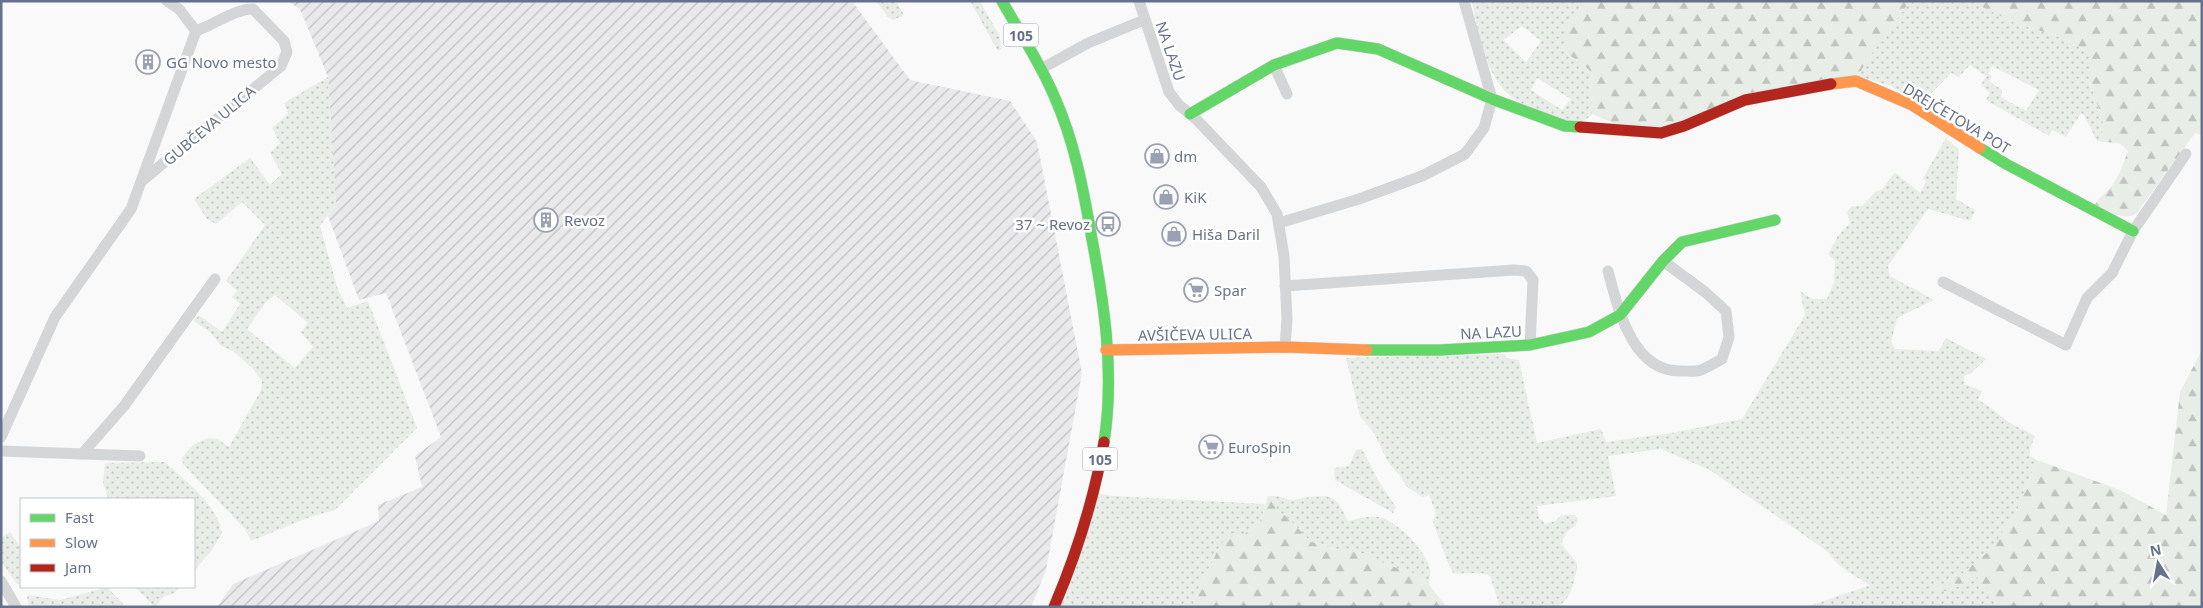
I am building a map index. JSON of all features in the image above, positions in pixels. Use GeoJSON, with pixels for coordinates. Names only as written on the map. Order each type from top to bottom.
{"type":"FeatureCollection","features":[{"type":"Feature","properties":{"kind":"street"},"geometry":{"type":"LineString","coordinates":[[167,1],[179,9],[196,31]]}},
{"type":"Feature","properties":{"kind":"street","name":"105"},"geometry":{"type":"LineString","coordinates":[[1002,1],[1041,69],[1062,116],[1074,151],[1084,190],[1097,263],[1106,350],[1108,380],[1107,414],[1103,442],[1084,530],[1072,566],[1054,607]]}},
{"type":"Feature","properties":{"kind":"street","name":"NA LAZU"},"geometry":{"type":"LineString","coordinates":[[1139,1],[1168,92],[1261,187],[1277,214],[1284,256],[1285,347],[1348,350],[1431,350],[1530,345],[1534,280],[1526,271],[1514,270],[1285,286]]}},
{"type":"Feature","properties":{"kind":"street"},"geometry":{"type":"LineString","coordinates":[[1279,223],[1359,199],[1422,176],[1465,154],[1484,128],[1492,99],[1464,1]]}},
{"type":"Feature","properties":{"kind":"street","name":"GUBČEVA ULICA"},"geometry":{"type":"LineString","coordinates":[[1,437],[55,317],[132,209],[142,181],[196,31],[211,26],[243,8],[253,9],[284,41],[287,52],[281,66],[142,181]]}},
{"type":"Feature","properties":{"kind":"street"},"geometry":{"type":"LineString","coordinates":[[1041,69],[1088,43],[1144,20]]}},
{"type":"Feature","properties":{"kind":"street"},"geometry":{"type":"LineString","coordinates":[[1190,114],[1274,64],[1337,43],[1378,49],[1492,99]]}},
{"type":"Feature","properties":{"kind":"street"},"geometry":{"type":"LineString","coordinates":[[1274,64],[1288,94]]}},
{"type":"Feature","properties":{"kind":"street","name":"DREJČETOVA POT"},"geometry":{"type":"LineString","coordinates":[[1492,99],[1565,126],[1661,132],[1684,126],[1745,100],[1823,85],[1856,81],[1912,105],[2006,164],[2133,231]]}},
{"type":"Feature","properties":{"kind":"street"},"geometry":{"type":"LineString","coordinates":[[1943,282],[2066,345],[2086,298],[2112,272],[2133,231],[2186,154]]}},
{"type":"Feature","properties":{"kind":"street"},"geometry":{"type":"LineString","coordinates":[[1530,345],[1589,332],[1620,315],[1662,261],[1682,242],[1775,220]]}},
{"type":"Feature","properties":{"kind":"street"},"geometry":{"type":"LineString","coordinates":[[1608,271],[1620,315],[1633,340],[1650,362],[1673,371],[1699,370],[1722,359],[1729,337],[1726,311],[1706,292],[1662,261]]}},
{"type":"Feature","properties":{"kind":"street"},"geometry":{"type":"LineString","coordinates":[[82,454],[124,406],[215,279]]}},
{"type":"Feature","properties":{"kind":"street","name":"AVŠIČEVA ULICA"},"geometry":{"type":"LineString","coordinates":[[1106,350],[1285,347]]}},
{"type":"Feature","properties":{"kind":"street"},"geometry":{"type":"LineString","coordinates":[[1,451],[140,456]]}},
{"type":"Feature","properties":{"kind":"street"},"geometry":{"type":"LineString","coordinates":[[1,580],[16,607]]}},
{"type":"Feature","properties":{"kind":"shaded area","name":"Revoz"},"geometry":{"type":"Polygon","coordinates":[[[288,1],[852,1],[910,80],[1010,101],[1037,142],[1082,373],[1046,570],[1031,607],[217,607],[233,584],[379,521],[378,505],[422,487],[415,456],[441,437],[386,293],[359,300],[328,216],[336,204],[328,77],[300,9],[288,1]]]}},
{"type":"Feature","properties":{"kind":"green space"},"geometry":{"type":"Polygon","coordinates":[[[876,1],[886,1],[887,3],[896,1],[904,15],[893,20],[888,17],[876,1]]]}},
{"type":"Feature","properties":{"kind":"green space"},"geometry":{"type":"Polygon","coordinates":[[[970,1],[980,1],[1000,37],[1001,49],[998,51],[970,1]]]}},
{"type":"Feature","properties":{"kind":"green space"},"geometry":{"type":"Polygon","coordinates":[[[1472,1],[1579,1],[1581,6],[1565,45],[1565,52],[1591,72],[1592,114],[1582,122],[1567,123],[1526,106],[1509,95],[1491,71],[1479,36],[1472,1]],[[1522,26],[1503,40],[1526,62],[1541,41],[1522,26]],[[1537,78],[1531,90],[1562,110],[1571,99],[1537,78]]]}},
{"type":"Feature","properties":{"kind":"green space"},"geometry":{"type":"Polygon","coordinates":[[[1579,1],[1910,1],[1858,76],[1680,124],[1630,130],[1592,114],[1591,72],[1565,52],[1566,22],[1579,11],[1579,1]]]}},
{"type":"Feature","properties":{"kind":"green space"},"geometry":{"type":"Polygon","coordinates":[[[1910,1],[1978,1],[1980,6],[2015,23],[2063,38],[2090,53],[2090,82],[2103,121],[2102,136],[2105,142],[2097,141],[2084,115],[2081,113],[2066,137],[2052,130],[2049,136],[1986,100],[1990,93],[1981,85],[1986,76],[1970,65],[1959,77],[1951,73],[1921,104],[1891,86],[1858,76],[1865,62],[1910,1]],[[1992,66],[1988,74],[1992,76],[1989,81],[2002,90],[2001,97],[2026,111],[2039,90],[1992,66]]]}},
{"type":"Feature","properties":{"kind":"green space"},"geometry":{"type":"Polygon","coordinates":[[[1978,1],[2202,1],[2202,135],[2195,133],[2137,213],[2121,216],[2095,205],[2116,179],[2128,151],[2119,143],[2105,142],[2102,136],[2103,121],[2090,82],[2090,53],[2063,38],[2015,23],[1980,6],[1978,1]]]}},
{"type":"Feature","properties":{"kind":"green space"},"geometry":{"type":"Polygon","coordinates":[[[328,77],[336,204],[320,226],[338,290],[347,308],[368,301],[417,428],[335,510],[310,517],[251,541],[245,529],[183,464],[182,458],[193,446],[203,440],[219,440],[229,447],[261,390],[262,381],[252,368],[233,351],[221,346],[212,334],[194,321],[199,315],[222,332],[240,304],[232,297],[237,291],[226,281],[265,225],[242,202],[216,224],[207,219],[194,199],[250,158],[270,185],[282,174],[270,153],[280,143],[272,128],[288,114],[284,103],[328,77]],[[275,295],[266,302],[247,329],[295,368],[313,347],[301,332],[308,323],[275,295]]]}},
{"type":"Feature","properties":{"kind":"green space"},"geometry":{"type":"Polygon","coordinates":[[[1946,138],[1959,150],[1956,199],[1975,210],[1970,221],[1928,209],[1888,266],[1890,276],[1934,300],[1897,318],[1891,342],[1895,349],[1939,351],[1946,338],[1986,359],[1970,374],[1964,375],[1964,384],[1982,391],[1978,400],[2010,423],[2035,436],[2030,449],[2030,456],[2037,460],[2016,513],[1990,550],[1956,579],[1931,590],[1957,587],[1974,574],[1989,590],[1996,607],[1806,607],[1870,585],[1841,567],[1827,551],[1710,470],[1661,449],[1608,456],[1616,496],[1537,506],[1539,518],[1546,524],[1555,521],[1561,515],[1575,515],[1578,520],[1576,525],[1567,532],[1561,544],[1577,563],[1577,567],[1569,594],[1558,607],[1500,607],[1490,576],[1481,573],[1453,573],[1433,522],[1436,514],[1429,495],[1423,497],[1406,486],[1388,462],[1374,433],[1360,416],[1346,358],[1505,354],[1506,358],[1519,360],[1537,443],[1601,429],[1606,442],[1671,433],[1742,419],[1805,315],[1800,291],[1812,299],[1827,299],[1834,282],[1835,261],[1828,254],[1838,236],[1850,223],[1847,212],[1852,206],[1862,206],[1876,191],[1882,190],[1894,173],[1920,193],[1926,182],[1923,178],[1946,138]]]}},
{"type":"Feature","properties":{"kind":"green space"},"geometry":{"type":"Polygon","coordinates":[[[2202,350],[2202,607],[1996,607],[1989,590],[1974,574],[1959,586],[1949,590],[1929,590],[1956,579],[1990,550],[2016,513],[2037,460],[2120,490],[2166,515],[2180,392],[2202,350]]]}},
{"type":"Feature","properties":{"kind":"green space"},"geometry":{"type":"Polygon","coordinates":[[[1362,449],[1379,482],[1396,507],[1393,513],[1335,480],[1334,468],[1349,466],[1356,450],[1362,449]]]}},
{"type":"Feature","properties":{"kind":"green space"},"geometry":{"type":"Polygon","coordinates":[[[165,462],[200,494],[214,512],[222,533],[212,550],[195,570],[195,498],[108,498],[103,482],[105,463],[165,462]]]}},
{"type":"Feature","properties":{"kind":"green space"},"geometry":{"type":"Polygon","coordinates":[[[1095,493],[1113,496],[1265,504],[1261,520],[1241,537],[1234,533],[1218,549],[1201,583],[1192,607],[1058,607],[1095,493]]]}},
{"type":"Feature","properties":{"kind":"green space"},"geometry":{"type":"Polygon","coordinates":[[[1268,496],[1276,496],[1275,508],[1288,518],[1311,542],[1334,549],[1362,553],[1388,565],[1413,573],[1429,585],[1447,607],[1192,607],[1201,583],[1227,535],[1234,533],[1241,537],[1261,520],[1268,496]]]}},
{"type":"Feature","properties":{"kind":"green space"},"geometry":{"type":"Polygon","coordinates":[[[1276,496],[1291,500],[1312,497],[1331,498],[1339,505],[1348,521],[1364,517],[1379,517],[1394,524],[1410,537],[1423,553],[1430,569],[1429,585],[1413,573],[1388,565],[1362,553],[1334,549],[1311,542],[1288,518],[1275,508],[1276,496]]]}},
{"type":"Feature","properties":{"kind":"green space"},"geometry":{"type":"Polygon","coordinates":[[[10,532],[20,547],[20,585],[17,584],[1,562],[1,538],[10,532]]]}},
{"type":"Feature","properties":{"kind":"green space"},"geometry":{"type":"Polygon","coordinates":[[[108,588],[124,605],[122,607],[30,607],[27,598],[28,595],[60,600],[108,588]]]}},
{"type":"Feature","properties":{"kind":"green space"},"geometry":{"type":"Polygon","coordinates":[[[136,588],[179,588],[175,593],[164,596],[155,607],[136,588]]]}},
{"type":"Feature","properties":{"kind":"traffic: fast"},"geometry":{"type":"LineString","coordinates":[[1002,1],[1037,61],[1062,114],[1081,182],[1104,311],[1108,363],[1107,416],[1104,442]]}},
{"type":"Feature","properties":{"kind":"traffic: fast"},"geometry":{"type":"LineString","coordinates":[[1190,114],[1274,65],[1337,43],[1378,49],[1492,99],[1565,126],[1580,127]]}},
{"type":"Feature","properties":{"kind":"traffic: fast"},"geometry":{"type":"LineString","coordinates":[[1980,148],[2006,164],[2133,231]]}},
{"type":"Feature","properties":{"kind":"traffic: fast"},"geometry":{"type":"LineString","coordinates":[[1367,350],[1440,350],[1530,345],[1589,332],[1620,315],[1663,261],[1682,242],[1775,220]]}},
{"type":"Feature","properties":{"kind":"traffic: slow"},"geometry":{"type":"LineString","coordinates":[[1831,84],[1856,81],[1912,105],[1980,148]]}},
{"type":"Feature","properties":{"kind":"traffic: slow"},"geometry":{"type":"LineString","coordinates":[[1106,350],[1285,347],[1367,350]]}},
{"type":"Feature","properties":{"kind":"traffic: jam"},"geometry":{"type":"LineString","coordinates":[[1580,127],[1661,133],[1684,126],[1745,100],[1831,84]]}},
{"type":"Feature","properties":{"kind":"traffic: jam"},"geometry":{"type":"LineString","coordinates":[[1054,607],[1084,526],[1104,442]]}},
{"type":"Feature","properties":{"kind":"place","name":"GG Novo mesto"},"geometry":{"type":"Point","coordinates":[148,62]}},
{"type":"Feature","properties":{"kind":"place","name":"dm"},"geometry":{"type":"Point","coordinates":[1157,156]}},
{"type":"Feature","properties":{"kind":"place","name":"KiK"},"geometry":{"type":"Point","coordinates":[1166,197]}},
{"type":"Feature","properties":{"kind":"place","name":"Revoz"},"geometry":{"type":"Point","coordinates":[546,220]}},
{"type":"Feature","properties":{"kind":"place","name":"37 ~ Revoz"},"geometry":{"type":"Point","coordinates":[1108,224]}},
{"type":"Feature","properties":{"kind":"place","name":"Hiša Daril"},"geometry":{"type":"Point","coordinates":[1174,234]}},
{"type":"Feature","properties":{"kind":"place","name":"Spar"},"geometry":{"type":"Point","coordinates":[1196,290]}},
{"type":"Feature","properties":{"kind":"place","name":"EuroSpin"},"geometry":{"type":"Point","coordinates":[1211,447]}}]}
